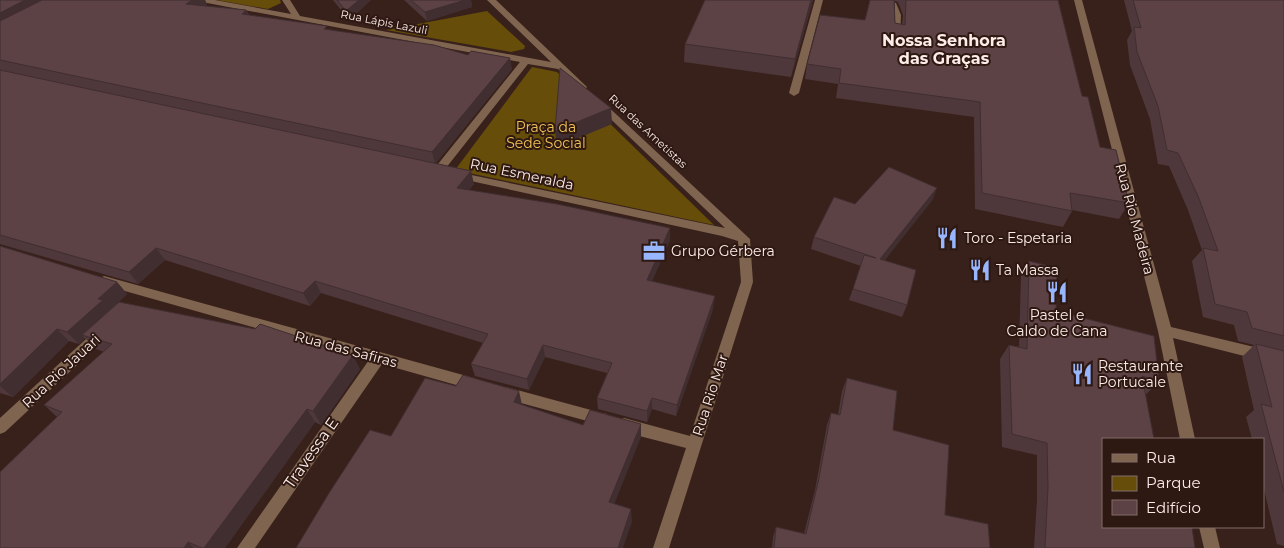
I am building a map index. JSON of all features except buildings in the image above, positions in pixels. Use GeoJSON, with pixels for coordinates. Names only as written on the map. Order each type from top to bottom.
{"type":"FeatureCollection","features":[{"type":"Feature","properties":{"kind":"street","name":"Rua Lápis Lazuli"},"geometry":{"type":"LineString","coordinates":[[202,0],[561,67]]}},
{"type":"Feature","properties":{"kind":"street"},"geometry":{"type":"LineString","coordinates":[[286,0],[297,17]]}},
{"type":"Feature","properties":{"kind":"street","name":"Rua das Ametistas"},"geometry":{"type":"LineString","coordinates":[[491,0],[744,240]]}},
{"type":"Feature","properties":{"kind":"street"},"geometry":{"type":"LineString","coordinates":[[794,93],[820,0]]}},
{"type":"Feature","properties":{"kind":"street"},"geometry":{"type":"LineString","coordinates":[[876,0],[893,6],[897,15],[897,36]]}},
{"type":"Feature","properties":{"kind":"street","name":"Rua Rio Madeira"},"geometry":{"type":"LineString","coordinates":[[1078,0],[1165,331],[1188,438]]}},
{"type":"Feature","properties":{"kind":"street","name":"Rua Esmeralda"},"geometry":{"type":"LineString","coordinates":[[526,60],[433,170],[714,230],[744,240]]}},
{"type":"Feature","properties":{"kind":"street","name":"Rua Rio Mar"},"geometry":{"type":"LineString","coordinates":[[661,548],[747,282],[744,240]]}},
{"type":"Feature","properties":{"kind":"street","name":"Rua das Safiras"},"geometry":{"type":"LineString","coordinates":[[90,277],[694,444]]}},
{"type":"Feature","properties":{"kind":"street"},"geometry":{"type":"LineString","coordinates":[[130,307],[145,293]]}},
{"type":"Feature","properties":{"kind":"street","name":"Rua Rio Jauari"},"geometry":{"type":"LineString","coordinates":[[0,428],[116,320]]}},
{"type":"Feature","properties":{"kind":"street"},"geometry":{"type":"LineString","coordinates":[[1165,331],[1284,360]]}},
{"type":"Feature","properties":{"kind":"street","name":"Travessa E"},"geometry":{"type":"LineString","coordinates":[[245,548],[378,358]]}},
{"type":"Feature","properties":{"kind":"street"},"geometry":{"type":"LineString","coordinates":[[1207,528],[1212,548]]}},
{"type":"Feature","properties":{"kind":"green space"},"geometry":{"type":"Polygon","coordinates":[[[217,0],[280,0],[281,3],[268,9],[217,0]]]}},
{"type":"Feature","properties":{"kind":"green space"},"geometry":{"type":"Polygon","coordinates":[[[487,11],[525,46],[524,49],[511,52],[386,30],[487,11]]]}},
{"type":"Feature","properties":{"kind":"green space","name":"Praça da Sede Social"},"geometry":{"type":"Polygon","coordinates":[[[532,67],[557,72],[714,225],[455,170],[532,67]]]}},
{"type":"Feature","properties":{"kind":"place","name":"Toro - Espetaria"},"geometry":{"type":"Point","coordinates":[947,238]}},
{"type":"Feature","properties":{"kind":"place","name":"Grupo Gérbera"},"geometry":{"type":"Point","coordinates":[654,251]}},
{"type":"Feature","properties":{"kind":"place","name":"Ta Massa"},"geometry":{"type":"Point","coordinates":[980,270]}},
{"type":"Feature","properties":{"kind":"place","name":"Pastel e Caldo de Cana"},"geometry":{"type":"Point","coordinates":[1057,292]}},
{"type":"Feature","properties":{"kind":"place","name":"Restaurante Portucale"},"geometry":{"type":"Point","coordinates":[1082,374]}},
{"type":"Feature","properties":{"kind":"district","name":"Nossa Senhora das Graças"},"geometry":{"type":"Point","coordinates":[944,49]}}]}
